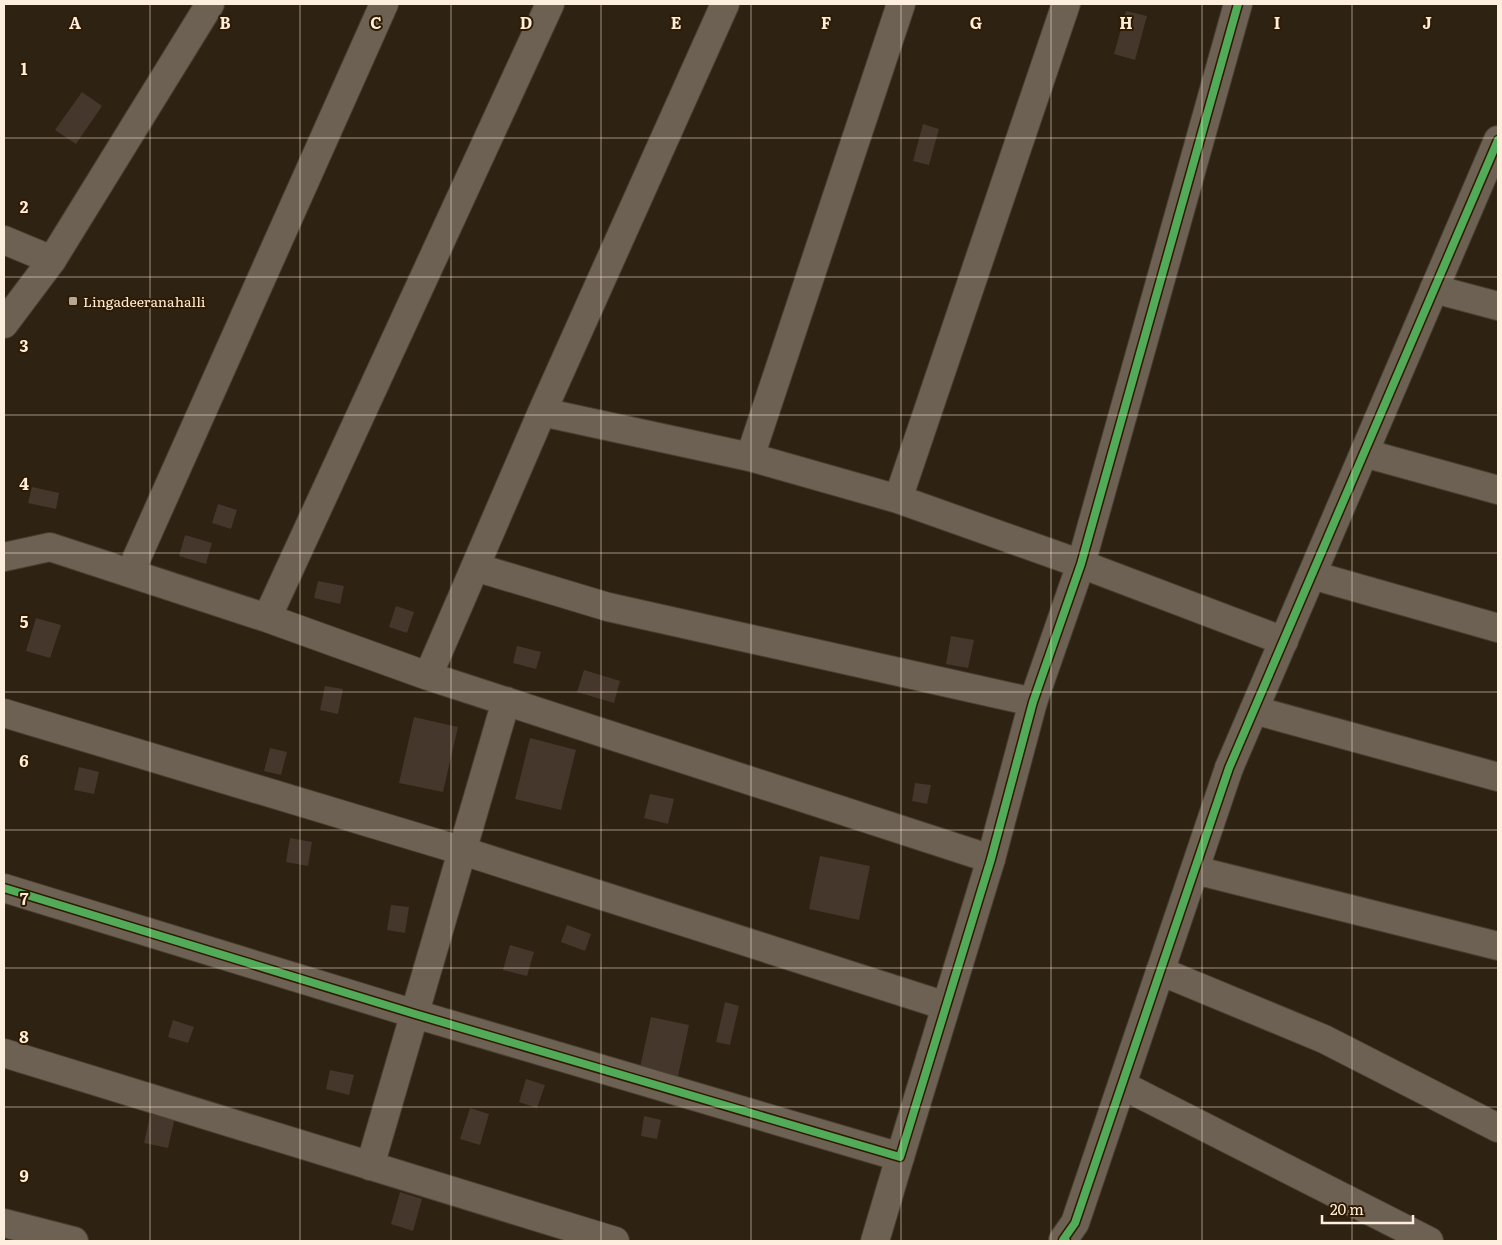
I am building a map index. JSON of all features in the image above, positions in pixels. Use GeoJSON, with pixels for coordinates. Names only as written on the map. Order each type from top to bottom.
{"type":"FeatureCollection","features":[{"type":"Feature","properties":{"kind":"street"},"geometry":{"type":"LineString","coordinates":[[4,324],[52,260],[209,4]]}},
{"type":"Feature","properties":{"kind":"street"},"geometry":{"type":"LineString","coordinates":[[130,573],[384,4]]}},
{"type":"Feature","properties":{"kind":"street"},"geometry":{"type":"LineString","coordinates":[[266,618],[550,4]]}},
{"type":"Feature","properties":{"kind":"street"},"geometry":{"type":"LineString","coordinates":[[428,676],[542,412],[725,4]]}},
{"type":"Feature","properties":{"kind":"street"},"geometry":{"type":"LineString","coordinates":[[750,457],[901,4]]}},
{"type":"Feature","properties":{"kind":"street"},"geometry":{"type":"LineString","coordinates":[[898,499],[1066,4]]}},
{"type":"Feature","properties":{"kind":"street"},"geometry":{"type":"LineString","coordinates":[[875,1241],[991,859],[1033,702],[1080,564],[1238,4]]}},
{"type":"Feature","properties":{"kind":"street"},"geometry":{"type":"LineString","coordinates":[[1063,1241],[1075,1223],[1229,768],[1498,143]]}},
{"type":"Feature","properties":{"kind":"street"},"geometry":{"type":"LineString","coordinates":[[4,240],[52,260]]}},
{"type":"Feature","properties":{"kind":"street"},"geometry":{"type":"LineString","coordinates":[[1434,289],[1498,306]]}},
{"type":"Feature","properties":{"kind":"street"},"geometry":{"type":"LineString","coordinates":[[542,412],[750,457],[898,499],[1080,564],[1284,641]]}},
{"type":"Feature","properties":{"kind":"street"},"geometry":{"type":"LineString","coordinates":[[1364,453],[1498,490]]}},
{"type":"Feature","properties":{"kind":"street"},"geometry":{"type":"LineString","coordinates":[[4,557],[50,547],[266,618],[428,676],[991,859]]}},
{"type":"Feature","properties":{"kind":"street"},"geometry":{"type":"LineString","coordinates":[[475,567],[608,607],[1033,702]]}},
{"type":"Feature","properties":{"kind":"street"},"geometry":{"type":"LineString","coordinates":[[1312,575],[1498,628]]}},
{"type":"Feature","properties":{"kind":"street"},"geometry":{"type":"LineString","coordinates":[[370,1166],[506,701]]}},
{"type":"Feature","properties":{"kind":"street"},"geometry":{"type":"LineString","coordinates":[[1254,710],[1498,777]]}},
{"type":"Feature","properties":{"kind":"street"},"geometry":{"type":"LineString","coordinates":[[4,713],[463,851],[946,1006]]}},
{"type":"Feature","properties":{"kind":"street"},"geometry":{"type":"LineString","coordinates":[[1195,870],[1498,946]]}},
{"type":"Feature","properties":{"kind":"street"},"geometry":{"type":"LineString","coordinates":[[4,888],[415,1014],[900,1157]]}},
{"type":"Feature","properties":{"kind":"street"},"geometry":{"type":"LineString","coordinates":[[1160,971],[1324,1039],[1498,1128]]}},
{"type":"Feature","properties":{"kind":"street"},"geometry":{"type":"LineString","coordinates":[[4,1053],[615,1241]]}},
{"type":"Feature","properties":{"kind":"street"},"geometry":{"type":"LineString","coordinates":[[1122,1085],[1429,1241]]}},
{"type":"Feature","properties":{"kind":"street"},"geometry":{"type":"LineString","coordinates":[[4,1223],[74,1241]]}},
{"type":"Feature","properties":{"kind":"building"},"geometry":{"type":"Polygon","coordinates":[[[1126,11],[1147,16],[1135,60],[1114,54],[1126,11]]]}},
{"type":"Feature","properties":{"kind":"building"},"geometry":{"type":"Polygon","coordinates":[[[82,92],[102,106],[76,144],[55,130],[82,92]]]}},
{"type":"Feature","properties":{"kind":"building"},"geometry":{"type":"Polygon","coordinates":[[[923,124],[939,129],[929,165],[913,161],[923,124]]]}},
{"type":"Feature","properties":{"kind":"building"},"geometry":{"type":"Polygon","coordinates":[[[32,487],[59,493],[56,509],[28,503],[32,487]]]}},
{"type":"Feature","properties":{"kind":"building"},"geometry":{"type":"Polygon","coordinates":[[[218,504],[237,510],[231,529],[212,523],[218,504]]]}},
{"type":"Feature","properties":{"kind":"building"},"geometry":{"type":"Polygon","coordinates":[[[185,535],[212,543],[206,564],[179,556],[185,535]]]}},
{"type":"Feature","properties":{"kind":"building"},"geometry":{"type":"Polygon","coordinates":[[[318,581],[344,586],[340,604],[314,598],[318,581]]]}},
{"type":"Feature","properties":{"kind":"building"},"geometry":{"type":"Polygon","coordinates":[[[396,606],[414,612],[407,633],[389,627],[396,606]]]}},
{"type":"Feature","properties":{"kind":"building"},"geometry":{"type":"Polygon","coordinates":[[[36,618],[61,625],[50,658],[26,651],[36,618]]]}},
{"type":"Feature","properties":{"kind":"building"},"geometry":{"type":"Polygon","coordinates":[[[951,636],[974,640],[968,668],[946,664],[951,636]]]}},
{"type":"Feature","properties":{"kind":"building"},"geometry":{"type":"Polygon","coordinates":[[[517,646],[541,652],[536,669],[513,663],[517,646]]]}},
{"type":"Feature","properties":{"kind":"building"},"geometry":{"type":"Polygon","coordinates":[[[584,670],[620,681],[614,703],[577,692],[584,670]]]}},
{"type":"Feature","properties":{"kind":"building"},"geometry":{"type":"Polygon","coordinates":[[[325,686],[343,689],[338,714],[320,710],[325,686]]]}},
{"type":"Feature","properties":{"kind":"building"},"geometry":{"type":"Polygon","coordinates":[[[414,717],[458,727],[443,792],[399,783],[414,717]]]}},
{"type":"Feature","properties":{"kind":"building"},"geometry":{"type":"Polygon","coordinates":[[[530,738],[576,750],[561,810],[515,799],[530,738]]]}},
{"type":"Feature","properties":{"kind":"building"},"geometry":{"type":"Polygon","coordinates":[[[270,748],[287,752],[281,775],[264,771],[270,748]]]}},
{"type":"Feature","properties":{"kind":"building"},"geometry":{"type":"Polygon","coordinates":[[[79,767],[99,772],[94,794],[74,790],[79,767]]]}},
{"type":"Feature","properties":{"kind":"building"},"geometry":{"type":"Polygon","coordinates":[[[915,783],[931,785],[927,804],[912,801],[915,783]]]}},
{"type":"Feature","properties":{"kind":"building"},"geometry":{"type":"Polygon","coordinates":[[[650,794],[674,799],[668,824],[644,818],[650,794]]]}},
{"type":"Feature","properties":{"kind":"building"},"geometry":{"type":"Polygon","coordinates":[[[290,838],[312,842],[308,866],[286,862],[290,838]]]}},
{"type":"Feature","properties":{"kind":"building"},"geometry":{"type":"Polygon","coordinates":[[[820,856],[870,866],[859,920],[809,909],[820,856]]]}},
{"type":"Feature","properties":{"kind":"building"},"geometry":{"type":"Polygon","coordinates":[[[391,905],[409,907],[405,933],[387,930],[391,905]]]}},
{"type":"Feature","properties":{"kind":"building"},"geometry":{"type":"Polygon","coordinates":[[[567,925],[591,934],[585,951],[561,942],[567,925]]]}},
{"type":"Feature","properties":{"kind":"building"},"geometry":{"type":"Polygon","coordinates":[[[510,945],[534,952],[527,976],[503,970],[510,945]]]}},
{"type":"Feature","properties":{"kind":"building"},"geometry":{"type":"Polygon","coordinates":[[[725,1002],[739,1006],[730,1045],[716,1042],[725,1002]]]}},
{"type":"Feature","properties":{"kind":"building"},"geometry":{"type":"Polygon","coordinates":[[[651,1017],[689,1025],[677,1081],[639,1072],[651,1017]]]}},
{"type":"Feature","properties":{"kind":"building"},"geometry":{"type":"Polygon","coordinates":[[[173,1020],[194,1027],[188,1043],[168,1037],[173,1020]]]}},
{"type":"Feature","properties":{"kind":"building"},"geometry":{"type":"Polygon","coordinates":[[[330,1070],[354,1075],[349,1095],[326,1089],[330,1070]]]}},
{"type":"Feature","properties":{"kind":"building"},"geometry":{"type":"Polygon","coordinates":[[[526,1079],[545,1085],[537,1108],[519,1102],[526,1079]]]}},
{"type":"Feature","properties":{"kind":"building"},"geometry":{"type":"Polygon","coordinates":[[[470,1108],[489,1114],[480,1145],[460,1139],[470,1108]]]}},
{"type":"Feature","properties":{"kind":"building"},"geometry":{"type":"Polygon","coordinates":[[[151,1112],[175,1117],[168,1148],[144,1143],[151,1112]]]}},
{"type":"Feature","properties":{"kind":"building"},"geometry":{"type":"Polygon","coordinates":[[[644,1116],[661,1120],[657,1139],[641,1136],[644,1116]]]}},
{"type":"Feature","properties":{"kind":"building"},"geometry":{"type":"Polygon","coordinates":[[[400,1192],[422,1199],[413,1231],[391,1224],[400,1192]]]}},
{"type":"Feature","properties":{"kind":"cycle path"},"geometry":{"type":"LineString","coordinates":[[4,888],[415,1014],[900,1157],[991,859],[1033,702],[1081,564],[1238,4]]}},
{"type":"Feature","properties":{"kind":"cycle path"},"geometry":{"type":"LineString","coordinates":[[1066,1241],[1063,1240],[1075,1223],[1229,768],[1498,140]]}},
{"type":"Feature","properties":{"kind":"place","name":"Lingadeeranahalli"},"geometry":{"type":"Point","coordinates":[73,301]}}]}
